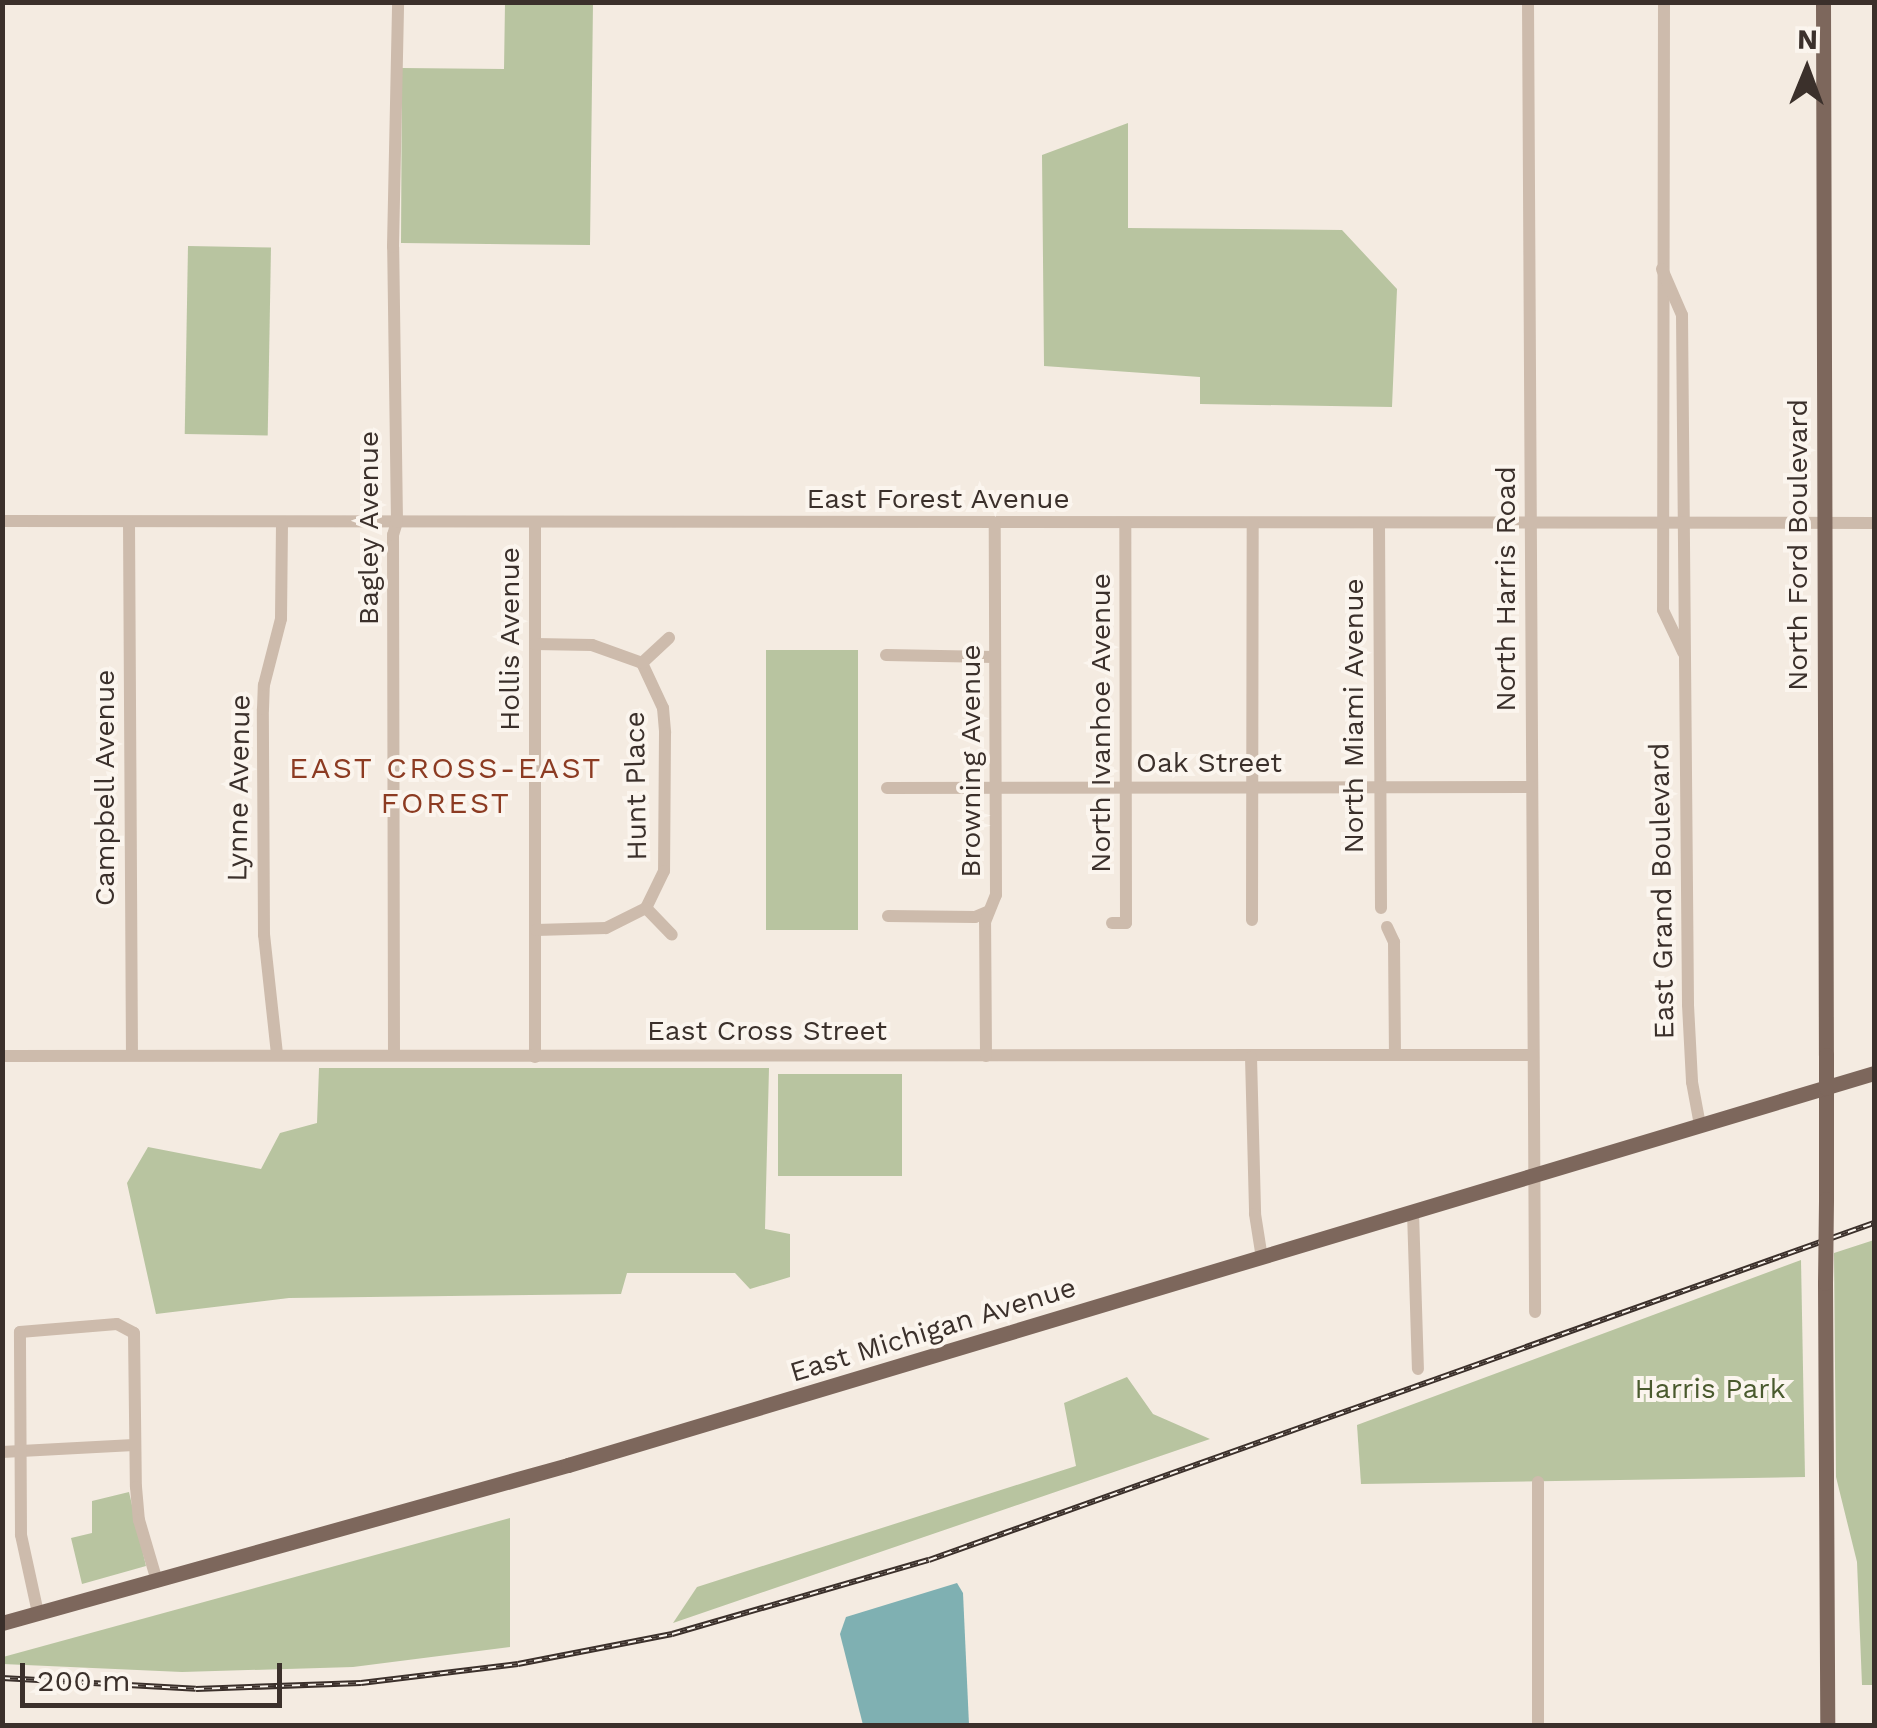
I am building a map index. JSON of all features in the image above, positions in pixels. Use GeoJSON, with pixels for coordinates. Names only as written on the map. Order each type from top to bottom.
{"type":"FeatureCollection","features":[{"type":"Feature","properties":{"kind":"main road","name":"North Ford Boulevard"},"geometry":{"type":"LineString","coordinates":[[1823,2],[1827,1726]]}},
{"type":"Feature","properties":{"kind":"main road","name":"East Michigan Avenue"},"geometry":{"type":"LineString","coordinates":[[2,1623],[568,1465],[1874,1072]]}},
{"type":"Feature","properties":{"kind":"street","name":"Bagley Avenue"},"geometry":{"type":"LineString","coordinates":[[394,1054],[392,535],[397,522],[393,247],[398,2]]}},
{"type":"Feature","properties":{"kind":"street","name":"North Harris Road"},"geometry":{"type":"LineString","coordinates":[[1528,2],[1535,1312]]}},
{"type":"Feature","properties":{"kind":"street","name":"East Grand Boulevard"},"geometry":{"type":"LineString","coordinates":[[1664,2],[1662,610],[1684,654]]}},
{"type":"Feature","properties":{"kind":"street","name":"East Grand Boulevard"},"geometry":{"type":"LineString","coordinates":[[1662,269],[1682,315],[1688,1020],[1692,1082],[1700,1125]]}},
{"type":"Feature","properties":{"kind":"street","name":"East Forest Avenue"},"geometry":{"type":"LineString","coordinates":[[2,522],[1874,523]]}},
{"type":"Feature","properties":{"kind":"street","name":"Campbell Avenue"},"geometry":{"type":"LineString","coordinates":[[129,522],[132,1054]]}},
{"type":"Feature","properties":{"kind":"street","name":"Hollis Avenue"},"geometry":{"type":"LineString","coordinates":[[534,522],[535,1057]]}},
{"type":"Feature","properties":{"kind":"street","name":"Lynne Avenue"},"geometry":{"type":"LineString","coordinates":[[278,1054],[264,934],[262,709],[264,685],[281,619],[282,523]]}},
{"type":"Feature","properties":{"kind":"street"},"geometry":{"type":"LineString","coordinates":[[1252,920],[1254,523]]}},
{"type":"Feature","properties":{"kind":"street","name":"Browning Avenue"},"geometry":{"type":"LineString","coordinates":[[986,1056],[987,912],[996,895],[995,524]]}},
{"type":"Feature","properties":{"kind":"street","name":"North Ivanhoe Avenue"},"geometry":{"type":"LineString","coordinates":[[1125,524],[1125,923]]}},
{"type":"Feature","properties":{"kind":"street","name":"North Miami Avenue"},"geometry":{"type":"LineString","coordinates":[[1378,524],[1380,908]]}},
{"type":"Feature","properties":{"kind":"street"},"geometry":{"type":"LineString","coordinates":[[535,644],[592,645],[642,663],[670,638]]}},
{"type":"Feature","properties":{"kind":"street"},"geometry":{"type":"LineString","coordinates":[[886,655],[994,656]]}},
{"type":"Feature","properties":{"kind":"street","name":"Hunt Place"},"geometry":{"type":"LineString","coordinates":[[642,663],[662,708],[664,733],[664,871],[646,908]]}},
{"type":"Feature","properties":{"kind":"street","name":"Oak Street"},"geometry":{"type":"LineString","coordinates":[[887,788],[1532,787]]}},
{"type":"Feature","properties":{"kind":"street"},"geometry":{"type":"LineString","coordinates":[[536,930],[606,928],[646,908],[672,935]]}},
{"type":"Feature","properties":{"kind":"street"},"geometry":{"type":"LineString","coordinates":[[888,916],[975,917],[987,912]]}},
{"type":"Feature","properties":{"kind":"street"},"geometry":{"type":"LineString","coordinates":[[1387,927],[1394,942],[1395,1056]]}},
{"type":"Feature","properties":{"kind":"street","name":"East Cross Street"},"geometry":{"type":"LineString","coordinates":[[2,1056],[1533,1055]]}},
{"type":"Feature","properties":{"kind":"street"},"geometry":{"type":"LineString","coordinates":[[1251,1057],[1255,1214],[1262,1258]]}},
{"type":"Feature","properties":{"kind":"street"},"geometry":{"type":"LineString","coordinates":[[1412,1212],[1418,1370]]}},
{"type":"Feature","properties":{"kind":"street"},"geometry":{"type":"LineString","coordinates":[[38,1613],[22,1534],[20,1332],[117,1324],[134,1333],[139,1520],[157,1581]]}},
{"type":"Feature","properties":{"kind":"street"},"geometry":{"type":"LineString","coordinates":[[2,1452],[134,1445]]}},
{"type":"Feature","properties":{"kind":"street"},"geometry":{"type":"LineString","coordinates":[[1538,1482],[1538,1726]]}},
{"type":"Feature","properties":{"kind":"green space"},"geometry":{"type":"Polygon","coordinates":[[[505,3],[593,3],[590,245],[401,243],[402,68],[504,69],[505,3]]]}},
{"type":"Feature","properties":{"kind":"green space"},"geometry":{"type":"Polygon","coordinates":[[[1128,123],[1128,228],[1342,230],[1397,289],[1392,407],[1200,404],[1200,377],[1044,366],[1042,155],[1128,123]]]}},
{"type":"Feature","properties":{"kind":"green space"},"geometry":{"type":"Polygon","coordinates":[[[188,246],[271,247],[268,435],[185,434],[188,246]]]}},
{"type":"Feature","properties":{"kind":"green space"},"geometry":{"type":"Polygon","coordinates":[[[766,650],[858,650],[858,930],[766,930],[766,650]]]}},
{"type":"Feature","properties":{"kind":"green space"},"geometry":{"type":"Polygon","coordinates":[[[319,1068],[769,1068],[765,1229],[790,1234],[790,1277],[750,1289],[735,1273],[627,1273],[621,1294],[289,1298],[156,1314],[127,1183],[148,1147],[261,1169],[280,1133],[317,1123],[319,1068]]]}},
{"type":"Feature","properties":{"kind":"green space"},"geometry":{"type":"Polygon","coordinates":[[[778,1074],[902,1074],[902,1176],[778,1176],[778,1074]]]}},
{"type":"Feature","properties":{"kind":"green space"},"geometry":{"type":"Polygon","coordinates":[[[1874,1240],[1874,1685],[1862,1685],[1857,1562],[1836,1477],[1834,1253],[1874,1240]]]}},
{"type":"Feature","properties":{"kind":"green space","name":"Harris Park"},"geometry":{"type":"Polygon","coordinates":[[[1801,1260],[1805,1477],[1361,1484],[1357,1425],[1801,1260]]]}},
{"type":"Feature","properties":{"kind":"green space"},"geometry":{"type":"Polygon","coordinates":[[[1127,1377],[1153,1414],[1210,1439],[673,1623],[697,1587],[1076,1466],[1064,1403],[1127,1377]]]}},
{"type":"Feature","properties":{"kind":"green space"},"geometry":{"type":"Polygon","coordinates":[[[129,1492],[146,1566],[82,1584],[71,1538],[92,1533],[92,1501],[129,1492]]]}},
{"type":"Feature","properties":{"kind":"green space"},"geometry":{"type":"Polygon","coordinates":[[[510,1518],[510,1647],[353,1667],[182,1672],[3,1664],[3,1657],[510,1518]]]}},
{"type":"Feature","properties":{"kind":"water"},"geometry":{"type":"Polygon","coordinates":[[[957,1583],[963,1593],[969,1725],[863,1725],[840,1634],[846,1617],[957,1583]]]}},
{"type":"Feature","properties":{"kind":"railway"},"geometry":{"type":"LineString","coordinates":[[2,1678],[196,1689],[361,1683],[518,1664],[672,1634],[929,1560],[1874,1223]]}},
{"type":"Feature","properties":{"kind":"district","name":"EAST CROSS-EAST FOREST"},"geometry":{"type":"Point","coordinates":[446,785]}}]}
